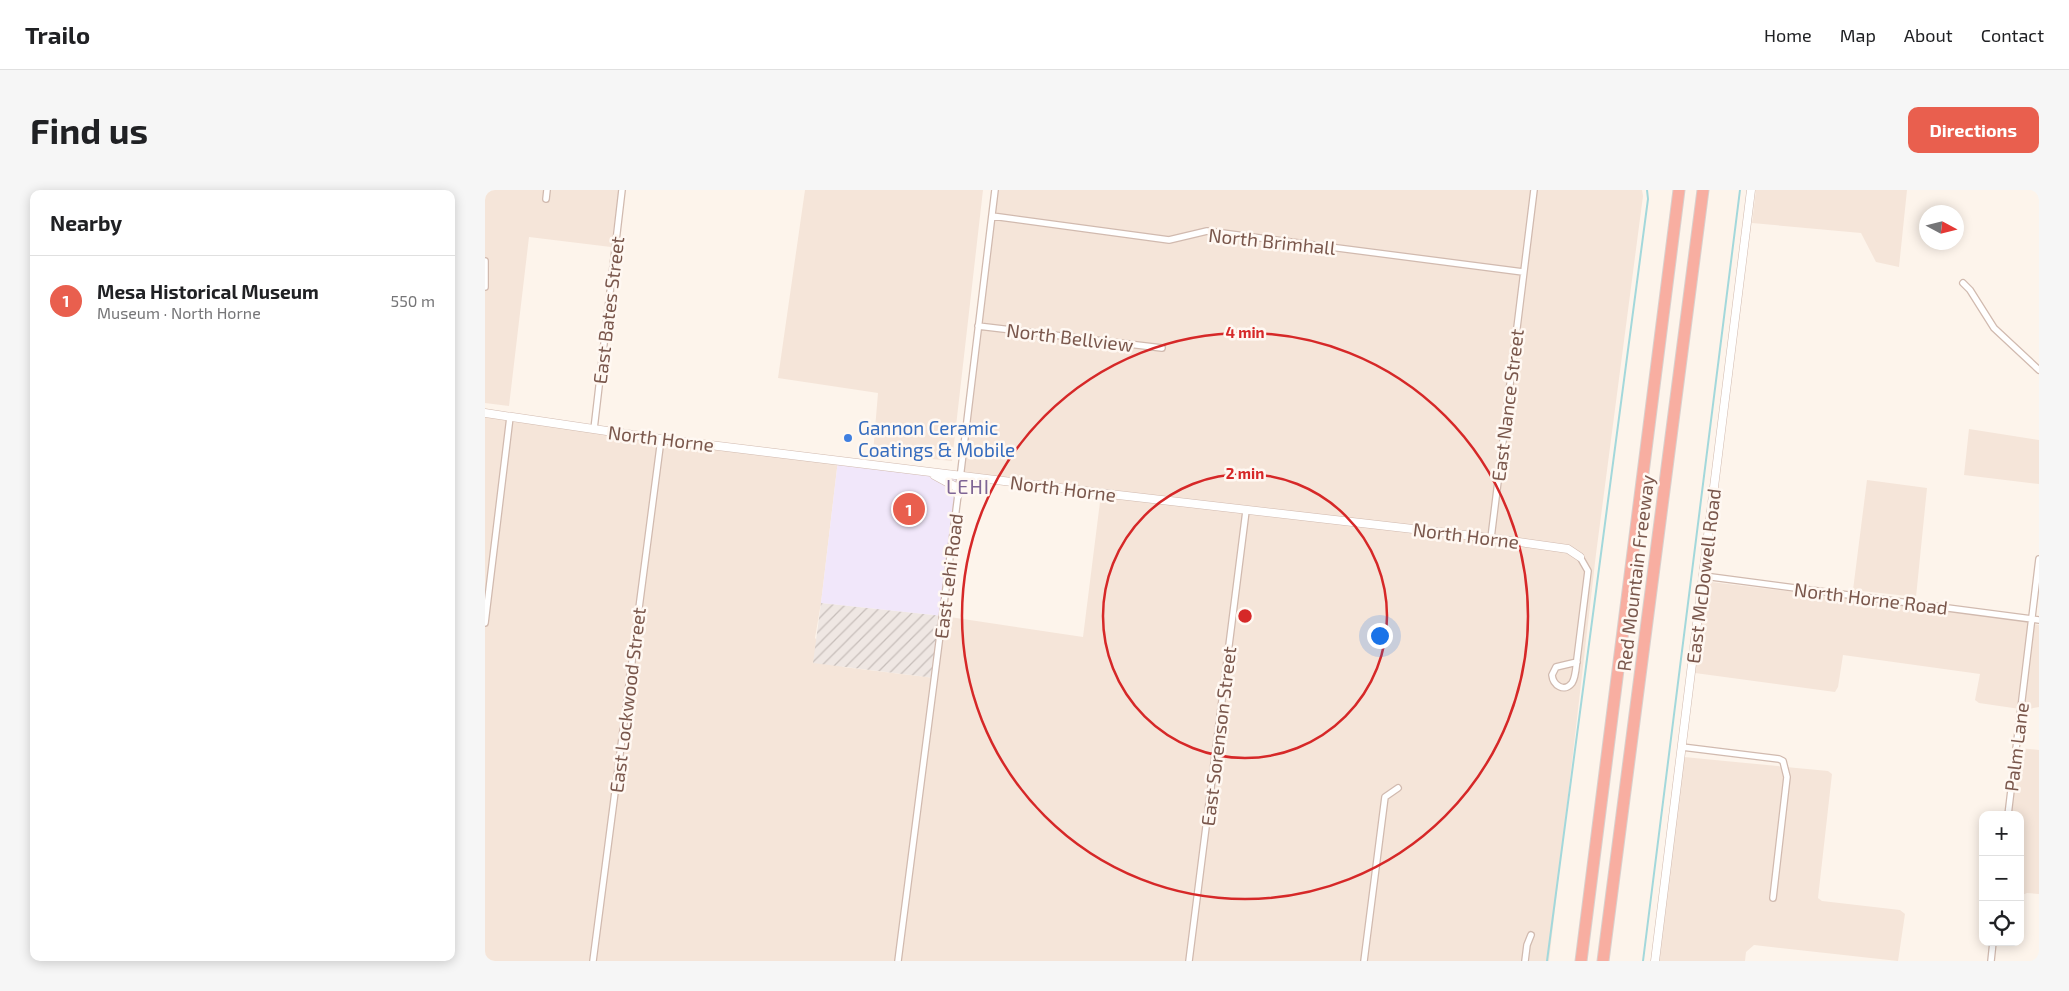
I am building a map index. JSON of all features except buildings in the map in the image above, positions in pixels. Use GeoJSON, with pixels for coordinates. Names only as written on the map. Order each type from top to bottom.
{"type":"FeatureCollection","features":[{"type":"Feature","properties":{"kind":"highway","name":"Red Mountain Freeway"},"geometry":{"type":"LineString","coordinates":[[1581,961],[1679,190]]}},
{"type":"Feature","properties":{"kind":"highway","name":"Red Mountain Freeway"},"geometry":{"type":"LineString","coordinates":[[1603,961],[1703,190]]}},
{"type":"Feature","properties":{"kind":"street"},"geometry":{"type":"LineString","coordinates":[[546,199],[547,190]]}},
{"type":"Feature","properties":{"kind":"street","name":"East Bates Street"},"geometry":{"type":"LineString","coordinates":[[594,429],[622,190]]}},
{"type":"Feature","properties":{"kind":"street","name":"East Lehi Road"},"geometry":{"type":"LineString","coordinates":[[898,961],[995,190]]}},
{"type":"Feature","properties":{"kind":"street","name":"East Nance Street"},"geometry":{"type":"LineString","coordinates":[[1491,538],[1534,190]]}},
{"type":"Feature","properties":{"kind":"street","name":"East McDowell Road"},"geometry":{"type":"LineString","coordinates":[[1655,961],[1751,190]]}},
{"type":"Feature","properties":{"kind":"street","name":"North Brimhall"},"geometry":{"type":"LineString","coordinates":[[991,216],[1169,240],[1207,231],[1523,272]]}},
{"type":"Feature","properties":{"kind":"street"},"geometry":{"type":"LineString","coordinates":[[485,260],[485,288]]}},
{"type":"Feature","properties":{"kind":"street"},"geometry":{"type":"LineString","coordinates":[[1963,283],[1970,290],[1994,328],[2039,370]]}},
{"type":"Feature","properties":{"kind":"street","name":"North Bellview"},"geometry":{"type":"LineString","coordinates":[[978,326],[1162,348]]}},
{"type":"Feature","properties":{"kind":"street","name":"North Horne"},"geometry":{"type":"LineString","coordinates":[[485,413],[661,439],[1568,548],[1580,557]]}},
{"type":"Feature","properties":{"kind":"street"},"geometry":{"type":"LineString","coordinates":[[485,623],[510,417]]}},
{"type":"Feature","properties":{"kind":"street","name":"East Lockwood Street"},"geometry":{"type":"LineString","coordinates":[[593,961],[661,439]]}},
{"type":"Feature","properties":{"kind":"street"},"geometry":{"type":"LineString","coordinates":[[915,470],[947,481],[955,487],[958,495]]}},
{"type":"Feature","properties":{"kind":"street","name":"East Sorenson Street"},"geometry":{"type":"LineString","coordinates":[[1189,961],[1246,510]]}},
{"type":"Feature","properties":{"kind":"street"},"geometry":{"type":"LineString","coordinates":[[1577,662],[1556,667],[1552,675],[1555,684],[1563,688],[1571,684],[1574,679],[1577,662],[1588,571],[1580,557]]}},
{"type":"Feature","properties":{"kind":"street","name":"Palm Lane"},"geometry":{"type":"LineString","coordinates":[[2009,811],[2036,619],[2039,559]]}},
{"type":"Feature","properties":{"kind":"street","name":"North Horne Road"},"geometry":{"type":"LineString","coordinates":[[1704,576],[2036,619]]}},
{"type":"Feature","properties":{"kind":"street"},"geometry":{"type":"LineString","coordinates":[[1682,747],[1779,759],[1785,764],[1787,777],[1773,898]]}},
{"type":"Feature","properties":{"kind":"street"},"geometry":{"type":"LineString","coordinates":[[1364,961],[1385,797],[1398,788]]}},
{"type":"Feature","properties":{"kind":"street"},"geometry":{"type":"LineString","coordinates":[[1525,961],[1527,945],[1531,935]]}},
{"type":"Feature","properties":{"kind":"street"},"geometry":{"type":"LineString","coordinates":[[1991,961],[1993,946]]}},
{"type":"Feature","properties":{"kind":"shaded area"},"geometry":{"type":"Polygon","coordinates":[[[485,190],[619,190],[611,247],[529,237],[509,406],[485,403],[485,190]]]}},
{"type":"Feature","properties":{"kind":"shaded area"},"geometry":{"type":"Polygon","coordinates":[[[805,190],[983,190],[952,461],[873,453],[878,393],[778,378],[805,190]]]}},
{"type":"Feature","properties":{"kind":"shaded area"},"geometry":{"type":"Polygon","coordinates":[[[995,190],[1642,190],[1643,196],[1596,554],[1549,961],[485,961],[485,413],[838,460],[815,638],[843,667],[935,678],[943,616],[1083,637],[1101,494],[960,476],[995,190]]]}},
{"type":"Feature","properties":{"kind":"shaded area"},"geometry":{"type":"Polygon","coordinates":[[[1756,190],[1907,190],[1899,267],[1876,262],[1861,233],[1752,223],[1756,190]]]}},
{"type":"Feature","properties":{"kind":"shaded area"},"geometry":{"type":"Polygon","coordinates":[[[1969,429],[2039,440],[2039,484],[1964,475],[1969,429]]]}},
{"type":"Feature","properties":{"kind":"shaded area"},"geometry":{"type":"Polygon","coordinates":[[[838,460],[960,476],[943,616],[821,603],[838,460]]]}},
{"type":"Feature","properties":{"kind":"shaded area"},"geometry":{"type":"Polygon","coordinates":[[[1867,480],[1927,488],[1916,597],[1853,590],[1867,480]]]}},
{"type":"Feature","properties":{"kind":"shaded area"},"geometry":{"type":"Polygon","coordinates":[[[1711,582],[2030,620],[2020,709],[1979,703],[1975,700],[1980,674],[1843,655],[1838,687],[1835,692],[1695,673],[1705,589],[1711,582]]]}},
{"type":"Feature","properties":{"kind":"shaded area"},"geometry":{"type":"Polygon","coordinates":[[[821,603],[943,616],[935,678],[813,663],[821,603]]]}},
{"type":"Feature","properties":{"kind":"shaded area"},"geometry":{"type":"Polygon","coordinates":[[[2034,624],[2039,625],[2039,707],[2023,710],[2034,624]]]}},
{"type":"Feature","properties":{"kind":"shaded area"},"geometry":{"type":"Polygon","coordinates":[[[2019,748],[2039,750],[2039,894],[2024,894],[2024,811],[2011,811],[2019,748]]]}},
{"type":"Feature","properties":{"kind":"shaded area"},"geometry":{"type":"Polygon","coordinates":[[[1684,757],[1828,771],[1832,774],[1818,898],[1822,901],[1900,910],[1905,914],[1898,961],[1754,945],[1746,952],[1745,961],[1658,961],[1684,757]]]}},
{"type":"Feature","properties":{"kind":"waterway"},"geometry":{"type":"LineString","coordinates":[[1547,961],[1648,199],[1647,190]]}},
{"type":"Feature","properties":{"kind":"waterway"},"geometry":{"type":"LineString","coordinates":[[1643,961],[1740,190]]}},
{"type":"Feature","properties":{"kind":"place","name":"Gannon Ceramic Coatings & Mobile"},"geometry":{"type":"Point","coordinates":[848,438]}},
{"type":"Feature","properties":{"kind":"place","name":"Mesa Historical Museum"},"geometry":{"type":"Point","coordinates":[909,509]}},
{"type":"Feature","properties":{"kind":"district","name":"LEHI"},"geometry":{"type":"Point","coordinates":[968,486]}}]}
